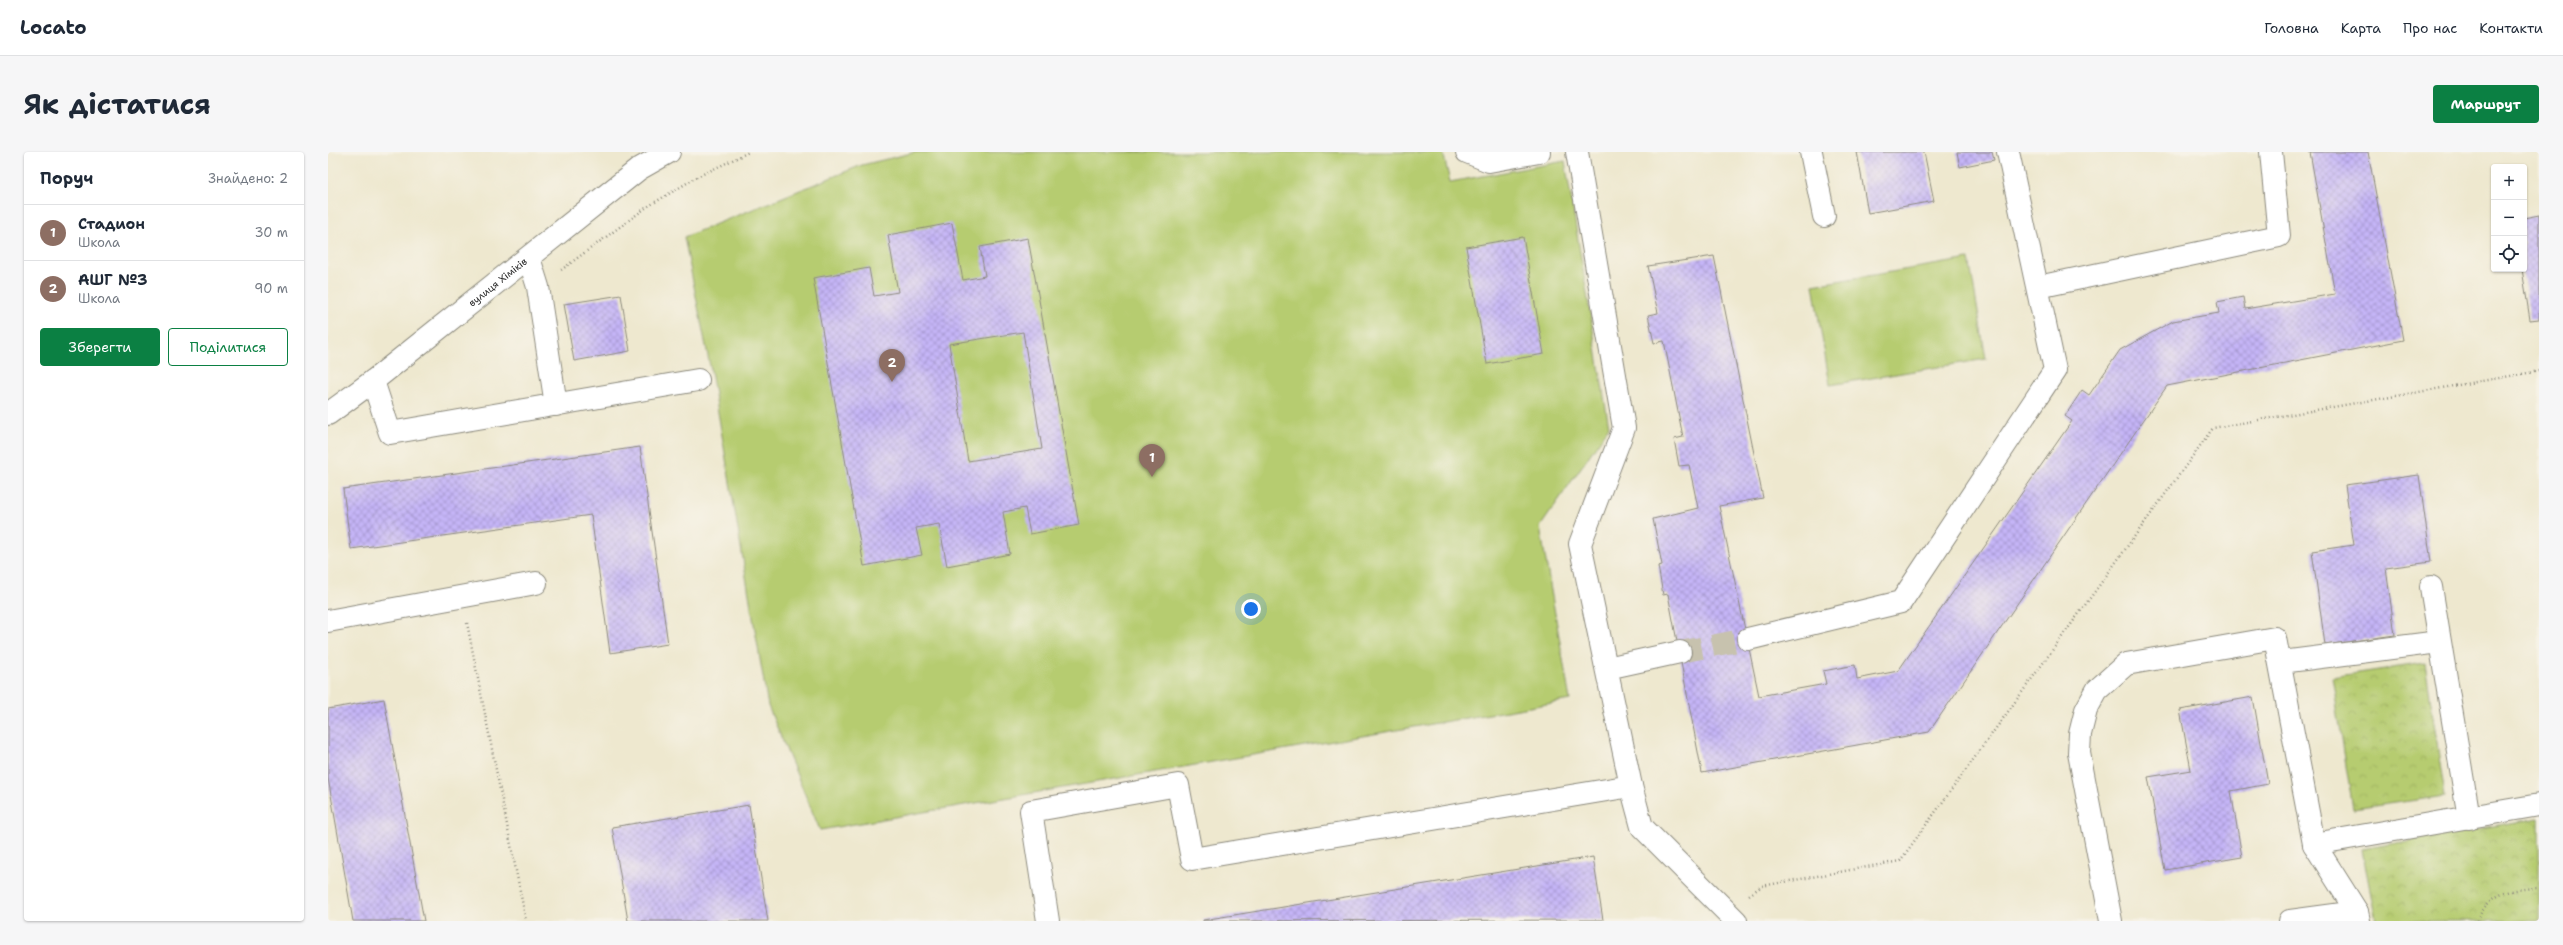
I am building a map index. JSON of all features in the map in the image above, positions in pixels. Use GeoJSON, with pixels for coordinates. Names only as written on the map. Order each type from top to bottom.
{"type":"FeatureCollection","features":[{"type":"Feature","properties":{"kind":"street","name":"вулиця Хіміків"},"geometry":{"type":"LineString","coordinates":[[328,414],[373,381],[639,169],[669,152]]}},
{"type":"Feature","properties":{"kind":"street"},"geometry":{"type":"LineString","coordinates":[[1467,152],[1489,161],[1539,152]]}},
{"type":"Feature","properties":{"kind":"street"},"geometry":{"type":"LineString","coordinates":[[1576,152],[1624,428],[1580,544],[1631,786],[1642,827],[1731,916]]}},
{"type":"Feature","properties":{"kind":"street"},"geometry":{"type":"LineString","coordinates":[[1811,152],[1824,216]]}},
{"type":"Feature","properties":{"kind":"street"},"geometry":{"type":"LineString","coordinates":[[1748,639],[1901,602],[2055,370],[2008,152]]}},
{"type":"Feature","properties":{"kind":"street"},"geometry":{"type":"LineString","coordinates":[[2038,287],[2279,236],[2271,152]]}},
{"type":"Feature","properties":{"kind":"street"},"geometry":{"type":"LineString","coordinates":[[529,258],[538,287],[556,405]]}},
{"type":"Feature","properties":{"kind":"street"},"geometry":{"type":"LineString","coordinates":[[373,381],[390,433],[698,380]]}},
{"type":"Feature","properties":{"kind":"street"},"geometry":{"type":"LineString","coordinates":[[328,621],[462,598],[536,583]]}},
{"type":"Feature","properties":{"kind":"street"},"geometry":{"type":"LineString","coordinates":[[2431,587],[2468,818]]}},
{"type":"Feature","properties":{"kind":"street"},"geometry":{"type":"LineString","coordinates":[[2111,921],[2079,753],[2080,734],[2086,710],[2097,690],[2126,664],[2215,647],[2275,638],[2281,662],[2314,844],[2358,916],[2290,921]]}},
{"type":"Feature","properties":{"kind":"street"},"geometry":{"type":"LineString","coordinates":[[2281,662],[2439,642]]}},
{"type":"Feature","properties":{"kind":"street"},"geometry":{"type":"LineString","coordinates":[[1607,668],[1680,652]]}},
{"type":"Feature","properties":{"kind":"street"},"geometry":{"type":"LineString","coordinates":[[1048,921],[1031,811],[1178,785],[1192,859],[1631,786]]}},
{"type":"Feature","properties":{"kind":"street"},"geometry":{"type":"LineString","coordinates":[[2314,844],[2539,805]]}},
{"type":"Feature","properties":{"kind":"path"},"geometry":{"type":"LineString","coordinates":[[1731,916],[1762,886],[1900,861],[2213,428],[2539,371]]}},
{"type":"Feature","properties":{"kind":"path"},"geometry":{"type":"LineString","coordinates":[[462,598],[526,921]]}},
{"type":"Feature","properties":{"kind":"path"},"geometry":{"type":"LineString","coordinates":[[2478,921],[2482,908],[2492,899],[2520,889],[2539,888]]}},
{"type":"Feature","properties":{"kind":"green space"},"geometry":{"type":"Polygon","coordinates":[[[916,152],[1443,152],[1450,182],[1565,161],[1609,427],[1540,527],[1570,700],[820,830],[768,706],[711,371],[684,237],[862,165],[916,152]]]}},
{"type":"Feature","properties":{"kind":"green space"},"geometry":{"type":"Polygon","coordinates":[[[1969,259],[1986,359],[1830,385],[1813,285],[1969,259]]]}},
{"type":"Feature","properties":{"kind":"green space"},"geometry":{"type":"Polygon","coordinates":[[[2425,663],[2445,796],[2353,809],[2332,677],[2425,663]]]}},
{"type":"Feature","properties":{"kind":"green space"},"geometry":{"type":"Polygon","coordinates":[[[2539,818],[2539,921],[2376,921],[2362,849],[2539,818]]]}},
{"type":"Feature","properties":{"kind":"building"},"geometry":{"type":"Polygon","coordinates":[[[1857,152],[1924,152],[1934,201],[1868,213],[1857,152]]]}},
{"type":"Feature","properties":{"kind":"building"},"geometry":{"type":"Polygon","coordinates":[[[1957,152],[1992,152],[1994,160],[1960,167],[1957,152]]]}},
{"type":"Feature","properties":{"kind":"building"},"geometry":{"type":"Polygon","coordinates":[[[2310,152],[2368,152],[2403,340],[2167,386],[1929,732],[1702,773],[1668,594],[1663,595],[1658,566],[1662,565],[1653,519],[1698,508],[1689,465],[1679,466],[1674,439],[1683,437],[1664,341],[1654,343],[1648,315],[1658,313],[1648,266],[1714,256],[1763,498],[1719,506],[1759,696],[1826,684],[1823,671],[1855,665],[1857,679],[1898,671],[2072,421],[2065,416],[2082,390],[2089,395],[2120,350],[2173,321],[2219,313],[2217,302],[2243,297],[2245,309],[2335,294],[2310,152]]]}},
{"type":"Feature","properties":{"kind":"building"},"geometry":{"type":"Polygon","coordinates":[[[2539,215],[2539,319],[2530,320],[2522,272],[2527,272],[2527,217],[2539,215]]]}},
{"type":"Feature","properties":{"kind":"building"},"geometry":{"type":"Polygon","coordinates":[[[952,223],[963,280],[985,276],[980,247],[1028,238],[1079,525],[1030,534],[1025,508],[1003,512],[1010,554],[947,566],[939,524],[916,528],[922,555],[864,566],[813,278],[869,268],[874,296],[898,292],[888,235],[952,223]],[[1023,332],[949,344],[968,461],[1042,449],[1023,332]]]}},
{"type":"Feature","properties":{"kind":"building"},"geometry":{"type":"Polygon","coordinates":[[[1523,237],[1544,354],[1487,364],[1466,247],[1523,237]]]}},
{"type":"Feature","properties":{"kind":"building"},"geometry":{"type":"Polygon","coordinates":[[[621,295],[630,351],[574,361],[564,304],[621,295]]]}},
{"type":"Feature","properties":{"kind":"building"},"geometry":{"type":"Polygon","coordinates":[[[640,447],[668,644],[610,653],[591,515],[351,549],[343,489],[640,447]]]}},
{"type":"Feature","properties":{"kind":"building"},"geometry":{"type":"Polygon","coordinates":[[[2419,475],[2431,562],[2386,568],[2395,635],[2325,645],[2312,551],[2354,545],[2345,485],[2419,475]]]}},
{"type":"Feature","properties":{"kind":"building"},"geometry":{"type":"Polygon","coordinates":[[[2253,697],[2268,784],[2231,791],[2242,857],[2165,870],[2148,777],[2191,770],[2180,710],[2253,697]]]}},
{"type":"Feature","properties":{"kind":"building"},"geometry":{"type":"Polygon","coordinates":[[[384,699],[424,921],[353,921],[328,778],[328,709],[384,699]]]}},
{"type":"Feature","properties":{"kind":"building"},"geometry":{"type":"Polygon","coordinates":[[[749,805],[768,921],[628,921],[612,827],[749,805]]]}},
{"type":"Feature","properties":{"kind":"building"},"geometry":{"type":"Polygon","coordinates":[[[1593,857],[1603,920],[1203,921],[1203,920],[1593,857]]]}},
{"type":"Feature","properties":{"kind":"tunnel"},"geometry":{"type":"LineString","coordinates":[[1680,652],[1748,639]]}},
{"type":"Feature","properties":{"kind":"place","name":"АШГ №3"},"geometry":{"type":"Point","coordinates":[892,382]}},
{"type":"Feature","properties":{"kind":"place","name":"Стадион"},"geometry":{"type":"Point","coordinates":[1152,477]}}]}
